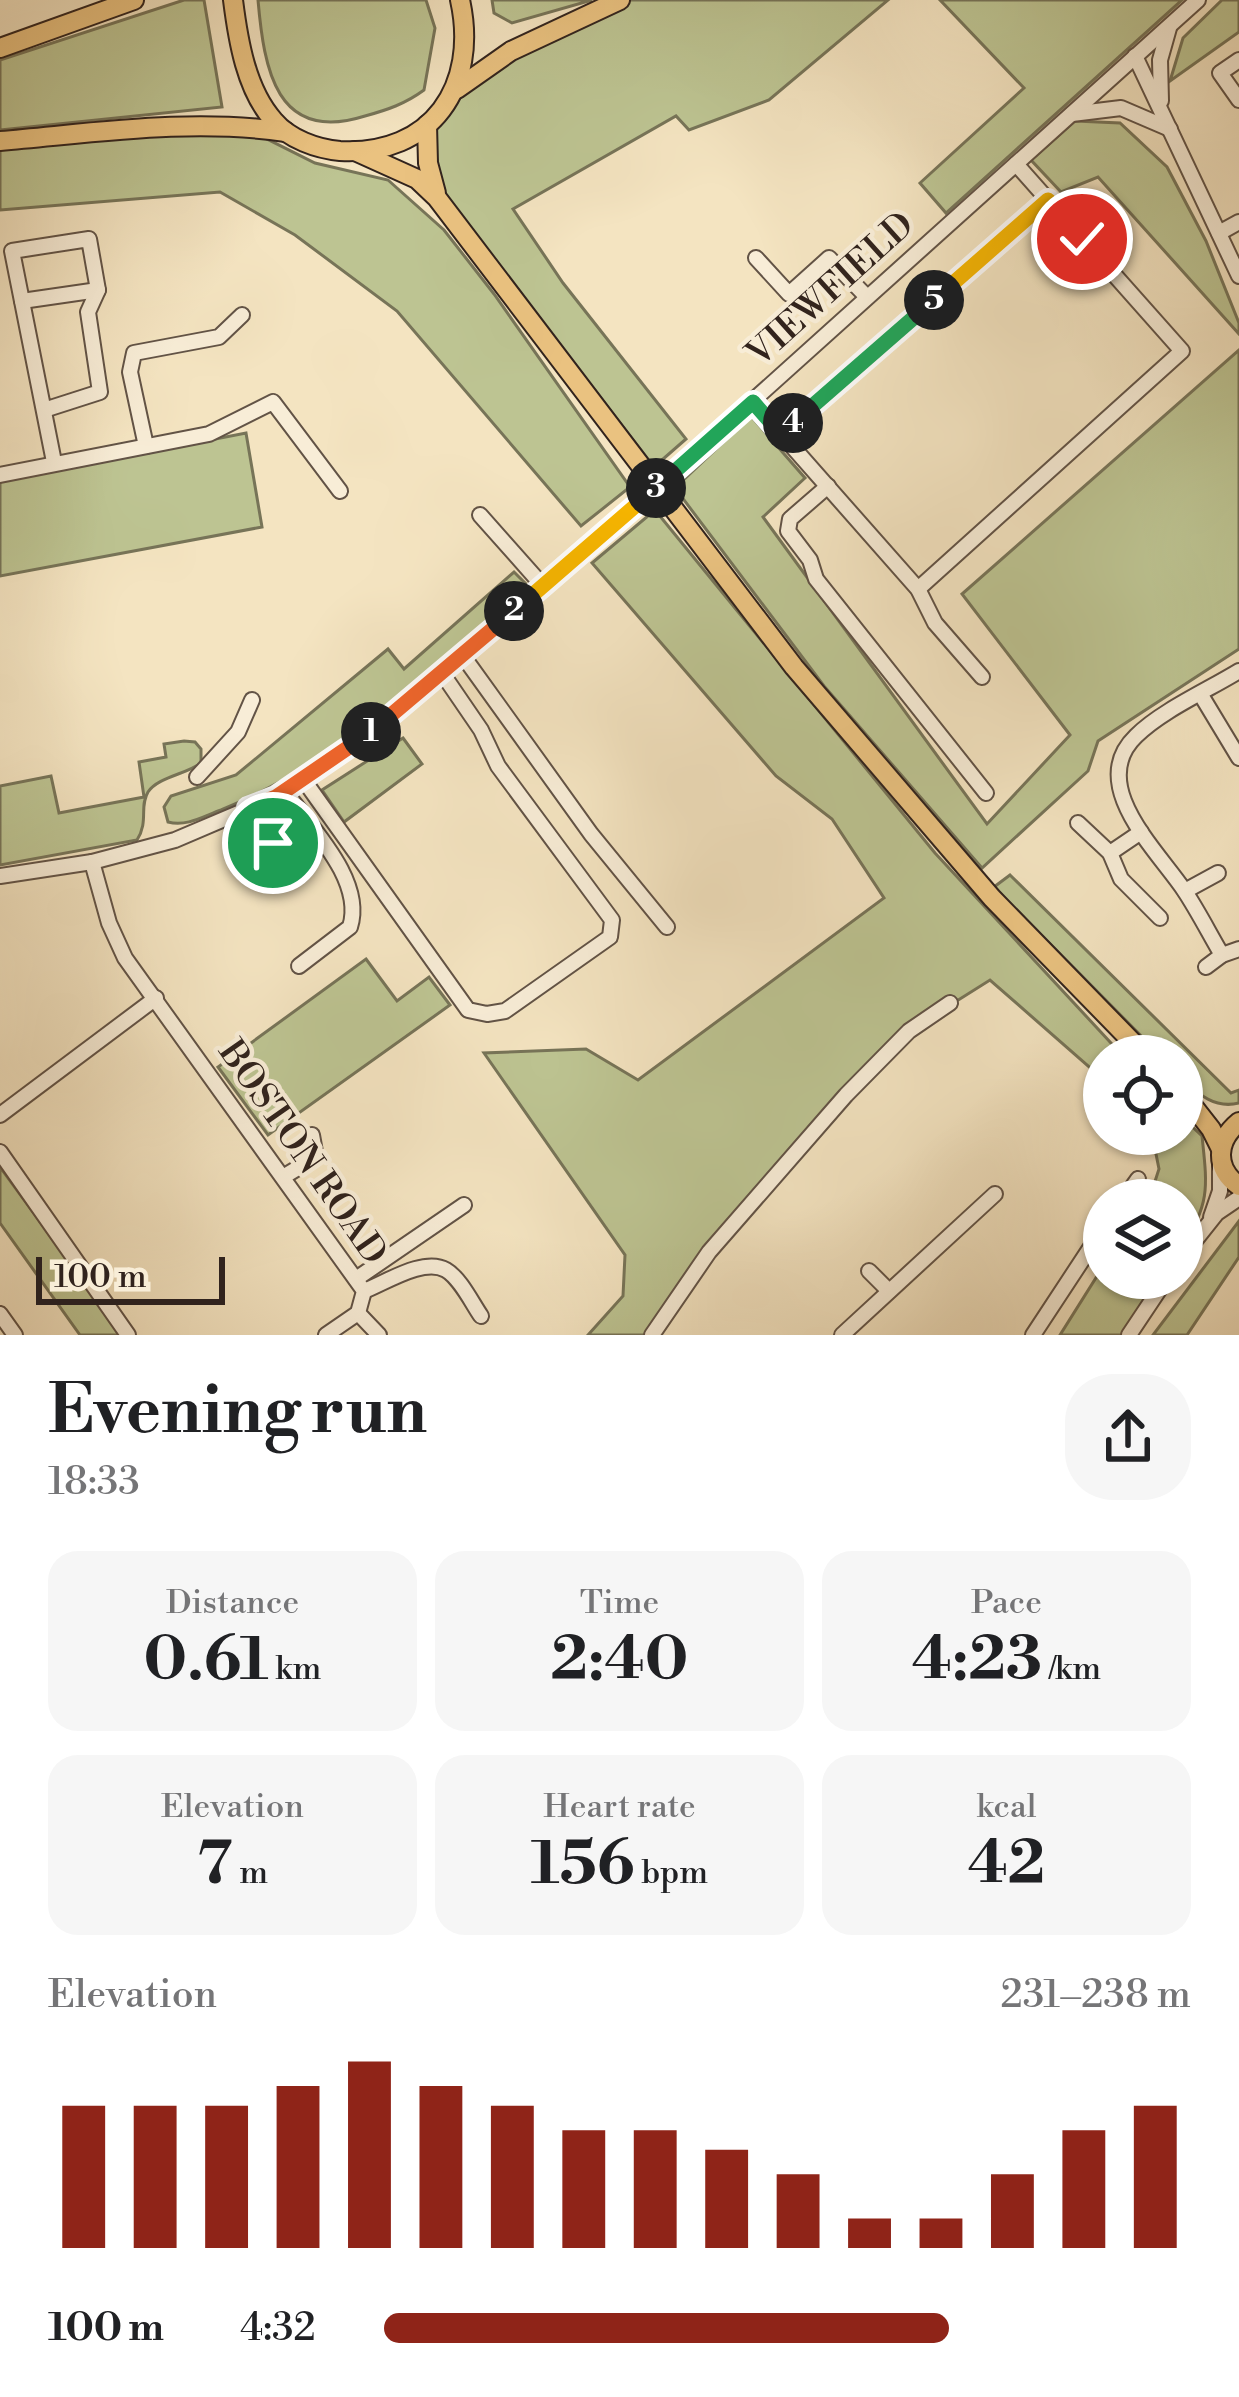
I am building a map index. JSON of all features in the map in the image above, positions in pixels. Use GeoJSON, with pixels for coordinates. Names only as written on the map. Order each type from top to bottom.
{"type":"FeatureCollection","features":[{"type":"Feature","properties":{"kind":"main road"},"geometry":{"type":"LineString","coordinates":[[0,48],[134,0]]}},
{"type":"Feature","properties":{"kind":"main road"},"geometry":{"type":"LineString","coordinates":[[233,0],[239,40],[255,90],[274,122],[315,146],[355,151],[395,144],[427,125],[453,92],[465,63],[466,26],[460,0]]}},
{"type":"Feature","properties":{"kind":"main road"},"geometry":{"type":"LineString","coordinates":[[453,92],[511,51],[620,0]]}},
{"type":"Feature","properties":{"kind":"main road"},"geometry":{"type":"LineString","coordinates":[[0,141],[180,125],[239,125],[286,132]]}},
{"type":"Feature","properties":{"kind":"main road"},"geometry":{"type":"LineString","coordinates":[[427,125],[428,163],[437,198]]}},
{"type":"Feature","properties":{"kind":"main road"},"geometry":{"type":"LineString","coordinates":[[355,151],[417,179],[437,198],[806,682],[992,898],[1126,1035]]}},
{"type":"Feature","properties":{"kind":"main road"},"geometry":{"type":"LineString","coordinates":[[1203,1104],[1239,1120],[1224,1137],[1221,1153]]}},
{"type":"Feature","properties":{"kind":"main road"},"geometry":{"type":"LineString","coordinates":[[1203,1123],[1229,1178],[1239,1186]]}},
{"type":"Feature","properties":{"kind":"street","name":"VIEWFIELD"},"geometry":{"type":"LineString","coordinates":[[0,876],[92,862],[175,840],[285,791],[355,746],[753,402],[1198,0]]}},
{"type":"Feature","properties":{"kind":"street"},"geometry":{"type":"LineString","coordinates":[[1167,123],[1160,60],[1171,24]]}},
{"type":"Feature","properties":{"kind":"street"},"geometry":{"type":"LineString","coordinates":[[1135,56],[1239,276]]}},
{"type":"Feature","properties":{"kind":"street"},"geometry":{"type":"LineString","coordinates":[[1239,60],[1220,74],[1239,100]]}},
{"type":"Feature","properties":{"kind":"street"},"geometry":{"type":"LineString","coordinates":[[1068,115],[1121,108],[1167,123]]}},
{"type":"Feature","properties":{"kind":"street"},"geometry":{"type":"LineString","coordinates":[[917,589],[1182,351],[1016,164]]}},
{"type":"Feature","properties":{"kind":"street"},"geometry":{"type":"LineString","coordinates":[[781,434],[1048,200]]}},
{"type":"Feature","properties":{"kind":"street"},"geometry":{"type":"LineString","coordinates":[[1219,233],[1239,222]]}},
{"type":"Feature","properties":{"kind":"street"},"geometry":{"type":"LineString","coordinates":[[44,410],[100,392],[88,312],[98,290],[89,239],[12,251],[44,410],[55,462]]}},
{"type":"Feature","properties":{"kind":"street"},"geometry":{"type":"LineString","coordinates":[[756,258],[789,294],[829,258],[866,296]]}},
{"type":"Feature","properties":{"kind":"street"},"geometry":{"type":"LineString","coordinates":[[22,301],[98,290]]}},
{"type":"Feature","properties":{"kind":"street"},"geometry":{"type":"LineString","coordinates":[[146,446],[130,372],[134,353],[219,337],[242,316]]}},
{"type":"Feature","properties":{"kind":"street"},"geometry":{"type":"LineString","coordinates":[[0,475],[209,434],[273,402],[340,491]]}},
{"type":"Feature","properties":{"kind":"street"},"geometry":{"type":"LineString","coordinates":[[753,402],[917,589],[932,619],[982,677]]}},
{"type":"Feature","properties":{"kind":"street"},"geometry":{"type":"LineString","coordinates":[[828,486],[790,519],[790,535],[808,557],[813,574],[986,793]]}},
{"type":"Feature","properties":{"kind":"street"},"geometry":{"type":"LineString","coordinates":[[480,515],[543,586]]}},
{"type":"Feature","properties":{"kind":"street"},"geometry":{"type":"LineString","coordinates":[[463,656],[667,927]]}},
{"type":"Feature","properties":{"kind":"street"},"geometry":{"type":"LineString","coordinates":[[1222,955],[1185,891],[1141,832],[1118,781],[1128,745],[1138,734],[1239,671]]}},
{"type":"Feature","properties":{"kind":"street"},"geometry":{"type":"LineString","coordinates":[[303,779],[468,1010],[505,1011],[610,938],[612,920],[499,766],[442,673]]}},
{"type":"Feature","properties":{"kind":"street"},"geometry":{"type":"LineString","coordinates":[[1201,695],[1239,758]]}},
{"type":"Feature","properties":{"kind":"street"},"geometry":{"type":"LineString","coordinates":[[197,777],[238,733],[252,700]]}},
{"type":"Feature","properties":{"kind":"street"},"geometry":{"type":"LineString","coordinates":[[285,791],[340,867],[352,908],[350,927],[299,966]]}},
{"type":"Feature","properties":{"kind":"street"},"geometry":{"type":"LineString","coordinates":[[248,808],[273,843]]}},
{"type":"Feature","properties":{"kind":"street"},"geometry":{"type":"LineString","coordinates":[[1078,823],[1110,853],[1121,878],[1160,919]]}},
{"type":"Feature","properties":{"kind":"street"},"geometry":{"type":"LineString","coordinates":[[1110,853],[1141,832]]}},
{"type":"Feature","properties":{"kind":"street","name":"BOSTON ROAD"},"geometry":{"type":"LineString","coordinates":[[92,862],[109,923],[125,958],[360,1285],[358,1313],[326,1335]]}},
{"type":"Feature","properties":{"kind":"street"},"geometry":{"type":"LineString","coordinates":[[1185,891],[1218,873]]}},
{"type":"Feature","properties":{"kind":"street"},"geometry":{"type":"LineString","coordinates":[[1206,967],[1239,949]]}},
{"type":"Feature","properties":{"kind":"street"},"geometry":{"type":"LineString","coordinates":[[0,1115],[155,998]]}},
{"type":"Feature","properties":{"kind":"street"},"geometry":{"type":"LineString","coordinates":[[652,1335],[709,1252],[846,1095],[909,1031],[950,1003]]}},
{"type":"Feature","properties":{"kind":"street"},"geometry":{"type":"LineString","coordinates":[[283,1177],[316,1156],[312,1135]]}},
{"type":"Feature","properties":{"kind":"street"},"geometry":{"type":"LineString","coordinates":[[0,1152],[128,1335]]}},
{"type":"Feature","properties":{"kind":"street"},"geometry":{"type":"LineString","coordinates":[[1207,1227],[1220,1191],[1221,1153]]}},
{"type":"Feature","properties":{"kind":"street"},"geometry":{"type":"LineString","coordinates":[[842,1335],[995,1195]]}},
{"type":"Feature","properties":{"kind":"street"},"geometry":{"type":"LineString","coordinates":[[1203,1232],[1239,1198]]}},
{"type":"Feature","properties":{"kind":"street"},"geometry":{"type":"LineString","coordinates":[[360,1285],[464,1204]]}},
{"type":"Feature","properties":{"kind":"street"},"geometry":{"type":"LineString","coordinates":[[1034,1335],[1083,1259]]}},
{"type":"Feature","properties":{"kind":"street"},"geometry":{"type":"LineString","coordinates":[[360,1285],[414,1269],[448,1270],[481,1316]]}},
{"type":"Feature","properties":{"kind":"street"},"geometry":{"type":"LineString","coordinates":[[868,1271],[889,1291]]}},
{"type":"Feature","properties":{"kind":"street"},"geometry":{"type":"LineString","coordinates":[[1129,1335],[1153,1299]]}},
{"type":"Feature","properties":{"kind":"street"},"geometry":{"type":"LineString","coordinates":[[358,1313],[379,1335]]}},
{"type":"Feature","properties":{"kind":"street"},"geometry":{"type":"LineString","coordinates":[[0,1314],[13,1334]]}},
{"type":"Feature","properties":{"kind":"green space"},"geometry":{"type":"Polygon","coordinates":[[[184,0],[204,0],[222,107],[0,130],[0,60],[184,0]]]}},
{"type":"Feature","properties":{"kind":"green space"},"geometry":{"type":"Polygon","coordinates":[[[258,0],[426,0],[435,28],[424,90],[388,109],[335,122],[294,110],[271,74],[258,0]]]}},
{"type":"Feature","properties":{"kind":"green space"},"geometry":{"type":"Polygon","coordinates":[[[492,0],[592,0],[512,23],[494,13],[492,0]]]}},
{"type":"Feature","properties":{"kind":"green space"},"geometry":{"type":"Polygon","coordinates":[[[620,0],[888,0],[769,100],[689,130],[676,116],[513,209],[563,283],[686,439],[654,467],[457,212],[437,198],[427,125],[453,92],[620,0]]]}},
{"type":"Feature","properties":{"kind":"green space"},"geometry":{"type":"Polygon","coordinates":[[[940,0],[1182,0],[946,213],[920,183],[1024,88],[940,0]]]}},
{"type":"Feature","properties":{"kind":"green space"},"geometry":{"type":"Polygon","coordinates":[[[1222,0],[1239,0],[1239,32],[1170,81],[1183,38],[1222,0]]]}},
{"type":"Feature","properties":{"kind":"green space"},"geometry":{"type":"Polygon","coordinates":[[[1075,121],[1120,123],[1167,167],[1206,241],[1239,323],[1239,334],[1098,177],[1061,192],[1031,160],[1075,121]]]}},
{"type":"Feature","properties":{"kind":"green space"},"geometry":{"type":"Polygon","coordinates":[[[239,125],[315,163],[388,180],[444,230],[630,487],[581,526],[397,311],[295,235],[220,192],[0,210],[0,141],[239,125]]]}},
{"type":"Feature","properties":{"kind":"green space"},"geometry":{"type":"Polygon","coordinates":[[[1239,350],[1239,649],[1098,741],[1088,771],[982,868],[824,686],[675,488],[751,416],[805,478],[763,517],[987,824],[1070,735],[962,594],[1239,350]]]}},
{"type":"Feature","properties":{"kind":"green space"},"geometry":{"type":"Polygon","coordinates":[[[246,433],[262,527],[0,576],[0,481],[246,433]]]}},
{"type":"Feature","properties":{"kind":"green space"},"geometry":{"type":"Polygon","coordinates":[[[655,510],[935,853],[1104,1035],[1083,1035],[1083,1062],[990,980],[909,1031],[709,1252],[652,1335],[588,1335],[623,1296],[625,1255],[484,1053],[586,1049],[638,1080],[884,898],[832,819],[776,776],[592,563],[655,510]]]}},
{"type":"Feature","properties":{"kind":"green space"},"geometry":{"type":"Polygon","coordinates":[[[514,572],[529,587],[346,740],[265,790],[195,820],[168,822],[164,807],[171,796],[236,775],[388,649],[404,669],[514,572]]]}},
{"type":"Feature","properties":{"kind":"green space"},"geometry":{"type":"Polygon","coordinates":[[[403,738],[422,764],[344,822],[322,790],[403,738]]]}},
{"type":"Feature","properties":{"kind":"green space"},"geometry":{"type":"Polygon","coordinates":[[[195,742],[201,749],[201,763],[148,792],[137,840],[0,865],[0,786],[51,776],[59,813],[144,797],[139,762],[166,757],[164,744],[195,742]]]}},
{"type":"Feature","properties":{"kind":"green space"},"geometry":{"type":"Polygon","coordinates":[[[1010,875],[1172,1035],[1140,1035],[994,887],[1010,875]]]}},
{"type":"Feature","properties":{"kind":"green space"},"geometry":{"type":"Polygon","coordinates":[[[366,959],[397,1001],[429,977],[450,1005],[268,1135],[218,1067],[366,959]]]}},
{"type":"Feature","properties":{"kind":"green space"},"geometry":{"type":"Polygon","coordinates":[[[1203,1065],[1231,1093],[1239,1090],[1239,1103],[1203,1096],[1203,1065]]]}},
{"type":"Feature","properties":{"kind":"green space"},"geometry":{"type":"Polygon","coordinates":[[[1203,1147],[1206,1181],[1203,1199],[1203,1179],[1156,1179],[1156,1155],[1203,1155],[1203,1147]]]}},
{"type":"Feature","properties":{"kind":"green space"},"geometry":{"type":"Polygon","coordinates":[[[0,1167],[123,1335],[80,1335],[0,1223],[0,1167]]]}},
{"type":"Feature","properties":{"kind":"green space"},"geometry":{"type":"Polygon","coordinates":[[[1239,1221],[1239,1257],[1187,1335],[1153,1335],[1180,1299],[1203,1299],[1203,1269],[1239,1221]]]}},
{"type":"Feature","properties":{"kind":"green space"},"geometry":{"type":"Polygon","coordinates":[[[1083,1298],[1146,1299],[1122,1335],[1060,1335],[1083,1298]]]}},
{"type":"Feature","properties":{"kind":"route"},"geometry":{"type":"LineString","coordinates":[[273,843],[248,808],[276,797],[355,746],[753,402],[781,434],[1048,200],[1082,239]]}}]}
